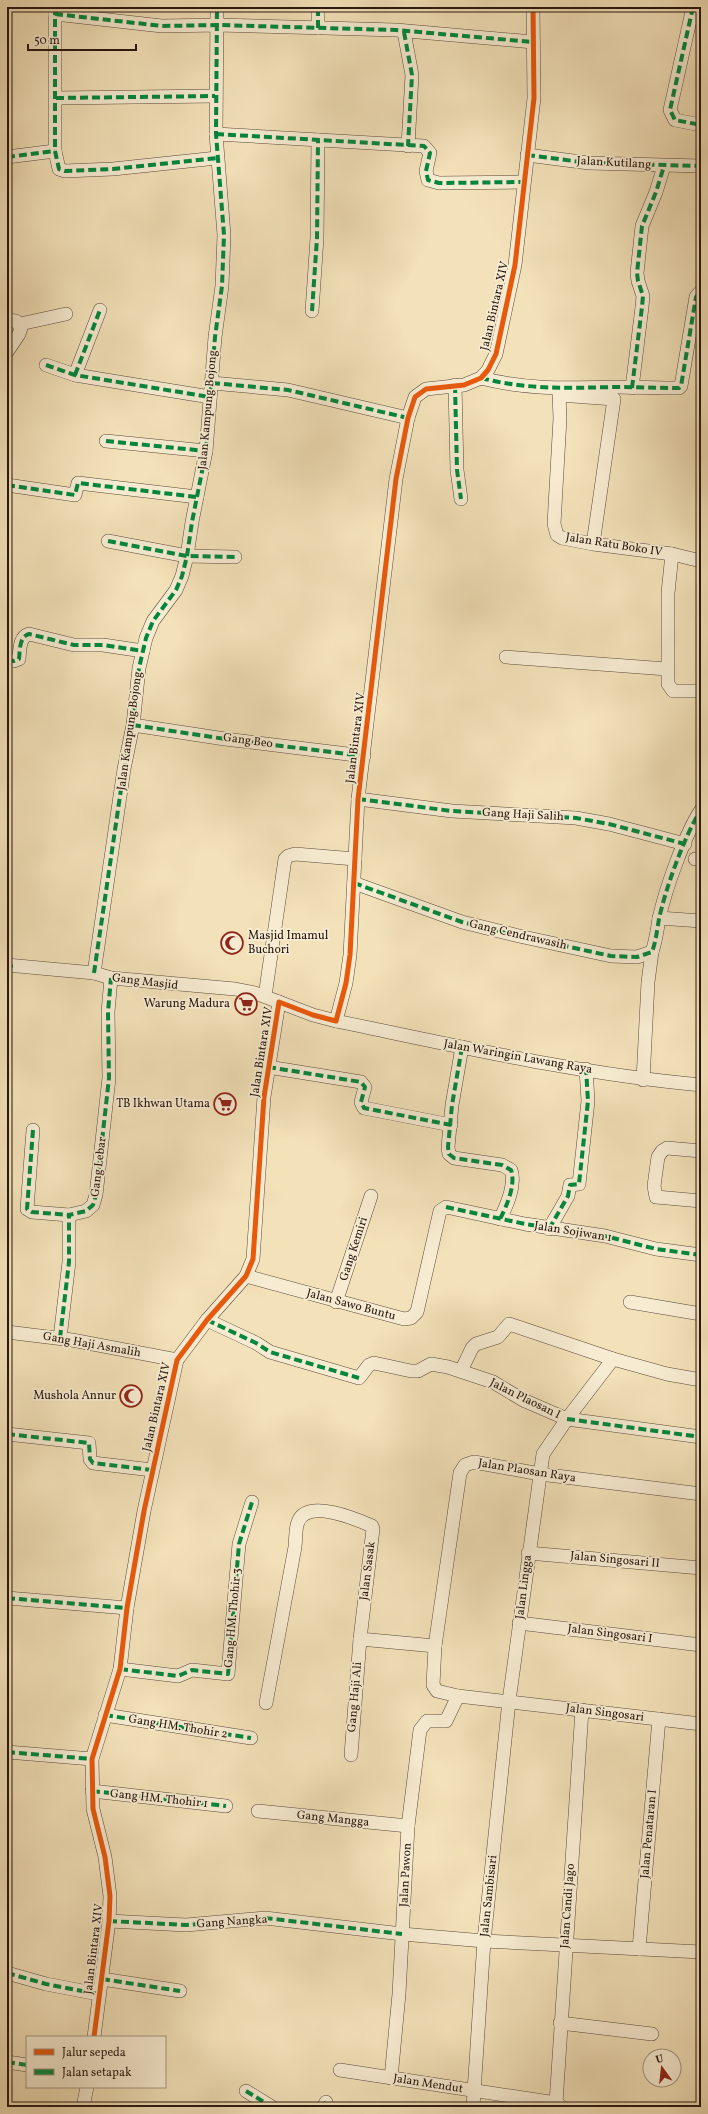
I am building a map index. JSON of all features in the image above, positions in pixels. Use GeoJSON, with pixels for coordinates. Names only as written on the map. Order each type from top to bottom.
{"type":"FeatureCollection","features":[{"type":"Feature","properties":{"kind":"street","name":"Jalan Kampung Bojong"},"geometry":{"type":"LineString","coordinates":[[94,972],[124,769],[133,725],[139,668],[153,621],[176,590],[187,556],[206,451],[215,337],[222,286],[224,235],[216,134],[215,96],[218,25],[217,7]]}},
{"type":"Feature","properties":{"kind":"street"},"geometry":{"type":"LineString","coordinates":[[318,7],[318,28]]}},
{"type":"Feature","properties":{"kind":"street","name":"Jalan Bintara XIV"},"geometry":{"type":"LineString","coordinates":[[94,2036],[98,1994],[102,1979],[109,1922],[108,1876],[93,1809],[92,1759],[120,1669],[127,1608],[152,1470],[177,1360],[207,1320],[246,1276],[253,1260],[261,1133],[268,1067],[279,1002],[312,1015],[336,1020],[346,983],[350,955],[358,799],[393,498],[408,418],[415,397],[420,392],[433,388],[464,385],[481,378],[496,354],[515,265],[528,155],[534,98],[533,7]]}},
{"type":"Feature","properties":{"kind":"street"},"geometry":{"type":"LineString","coordinates":[[693,7],[670,110],[674,120],[701,125]]}},
{"type":"Feature","properties":{"kind":"street"},"geometry":{"type":"LineString","coordinates":[[217,158],[113,169],[65,171],[58,169],[55,151],[55,10],[162,26],[218,25],[318,28],[404,32],[533,42]]}},
{"type":"Feature","properties":{"kind":"street"},"geometry":{"type":"LineString","coordinates":[[404,32],[412,74],[408,146]]}},
{"type":"Feature","properties":{"kind":"street"},"geometry":{"type":"LineString","coordinates":[[56,98],[215,96]]}},
{"type":"Feature","properties":{"kind":"street"},"geometry":{"type":"LineString","coordinates":[[216,134],[424,146],[430,151],[426,171],[428,180],[431,182],[524,182]]}},
{"type":"Feature","properties":{"kind":"street"},"geometry":{"type":"LineString","coordinates":[[312,311],[317,238],[318,140]]}},
{"type":"Feature","properties":{"kind":"street"},"geometry":{"type":"LineString","coordinates":[[7,157],[55,151]]}},
{"type":"Feature","properties":{"kind":"street","name":"Jalan Kutilang"},"geometry":{"type":"LineString","coordinates":[[528,155],[589,163],[701,166]]}},
{"type":"Feature","properties":{"kind":"street"},"geometry":{"type":"LineString","coordinates":[[632,388],[643,296],[637,273],[642,226],[656,192],[664,166]]}},
{"type":"Feature","properties":{"kind":"street"},"geometry":{"type":"LineString","coordinates":[[481,378],[523,386],[559,389],[677,388],[681,386],[690,323],[696,297],[701,291]]}},
{"type":"Feature","properties":{"kind":"street"},"geometry":{"type":"LineString","coordinates":[[75,374],[100,310]]}},
{"type":"Feature","properties":{"kind":"street"},"geometry":{"type":"LineString","coordinates":[[7,320],[16,321],[20,324],[66,314]]}},
{"type":"Feature","properties":{"kind":"street"},"geometry":{"type":"LineString","coordinates":[[7,352],[19,334],[20,324]]}},
{"type":"Feature","properties":{"kind":"street"},"geometry":{"type":"LineString","coordinates":[[46,365],[75,374],[210,397]]}},
{"type":"Feature","properties":{"kind":"street"},"geometry":{"type":"LineString","coordinates":[[212,383],[288,390],[408,418]]}},
{"type":"Feature","properties":{"kind":"street"},"geometry":{"type":"LineString","coordinates":[[455,385],[457,470],[461,499]]}},
{"type":"Feature","properties":{"kind":"street","name":"Jalan Ratu Boko IV"},"geometry":{"type":"LineString","coordinates":[[593,544],[614,399],[559,395],[560,418],[554,527],[557,535],[562,538],[593,544],[672,554],[668,593],[668,684],[673,691],[701,691]]}},
{"type":"Feature","properties":{"kind":"street"},"geometry":{"type":"LineString","coordinates":[[106,442],[206,451]]}},
{"type":"Feature","properties":{"kind":"street"},"geometry":{"type":"LineString","coordinates":[[7,485],[75,496],[78,483],[197,497]]}},
{"type":"Feature","properties":{"kind":"street"},"geometry":{"type":"LineString","coordinates":[[108,541],[187,556],[235,557]]}},
{"type":"Feature","properties":{"kind":"street"},"geometry":{"type":"LineString","coordinates":[[672,554],[701,560]]}},
{"type":"Feature","properties":{"kind":"street"},"geometry":{"type":"LineString","coordinates":[[7,660],[14,662],[19,659],[22,642],[24,637],[29,634],[74,645],[103,646],[143,651]]}},
{"type":"Feature","properties":{"kind":"street"},"geometry":{"type":"LineString","coordinates":[[506,657],[667,670]]}},
{"type":"Feature","properties":{"kind":"street","name":"Gang Beo"},"geometry":{"type":"LineString","coordinates":[[133,725],[225,739],[364,756]]}},
{"type":"Feature","properties":{"kind":"street","name":"Gang Haji Salih"},"geometry":{"type":"LineString","coordinates":[[358,799],[452,811],[576,818],[609,824],[685,844]]}},
{"type":"Feature","properties":{"kind":"street"},"geometry":{"type":"LineString","coordinates":[[643,1080],[648,982],[659,918],[694,820],[701,810]]}},
{"type":"Feature","properties":{"kind":"street"},"geometry":{"type":"LineString","coordinates":[[265,996],[285,859],[288,856],[295,854],[355,859]]}},
{"type":"Feature","properties":{"kind":"street","name":"Gang Cendrawasih"},"geometry":{"type":"LineString","coordinates":[[354,883],[462,922],[519,936],[611,956],[633,957],[652,952]]}},
{"type":"Feature","properties":{"kind":"street"},"geometry":{"type":"LineString","coordinates":[[659,918],[701,920]]}},
{"type":"Feature","properties":{"kind":"street","name":"Gang Masjid"},"geometry":{"type":"LineString","coordinates":[[8,969],[43,967],[94,972],[111,978],[235,989],[265,996],[279,1002]]}},
{"type":"Feature","properties":{"kind":"street","name":"Gang Lebar"},"geometry":{"type":"LineString","coordinates":[[69,1215],[86,1211],[93,1206],[96,1195],[109,1078],[108,1012],[111,978]]}},
{"type":"Feature","properties":{"kind":"street","name":"Jalan Waringin Lawang Raya"},"geometry":{"type":"LineString","coordinates":[[336,1020],[462,1047],[643,1080],[701,1085]]}},
{"type":"Feature","properties":{"kind":"street"},"geometry":{"type":"LineString","coordinates":[[462,1047],[452,1105],[448,1148],[449,1154],[454,1158],[502,1165],[511,1170],[511,1186],[507,1204],[500,1219]]}},
{"type":"Feature","properties":{"kind":"street"},"geometry":{"type":"LineString","coordinates":[[268,1067],[361,1082],[365,1088],[361,1102],[364,1108],[451,1125]]}},
{"type":"Feature","properties":{"kind":"street"},"geometry":{"type":"LineString","coordinates":[[549,1229],[568,1196],[570,1185],[579,1184],[588,1101],[586,1069]]}},
{"type":"Feature","properties":{"kind":"street"},"geometry":{"type":"LineString","coordinates":[[33,1130],[27,1209],[32,1212],[69,1215],[69,1262],[60,1338]]}},
{"type":"Feature","properties":{"kind":"street"},"geometry":{"type":"LineString","coordinates":[[696,1201],[656,1196],[654,1186],[658,1157],[662,1151],[668,1148],[701,1151]]}},
{"type":"Feature","properties":{"kind":"street","name":"Gang Kemiri"},"geometry":{"type":"LineString","coordinates":[[336,1302],[371,1196]]}},
{"type":"Feature","properties":{"kind":"street","name":"Jalan Sawo Buntu"},"geometry":{"type":"LineString","coordinates":[[246,1276],[336,1302],[404,1319],[411,1318],[417,1312],[440,1211],[446,1207]]}},
{"type":"Feature","properties":{"kind":"street","name":"Jalan Sojiwan 1"},"geometry":{"type":"LineString","coordinates":[[446,1207],[549,1229],[605,1236],[656,1249],[701,1255]]}},
{"type":"Feature","properties":{"kind":"street"},"geometry":{"type":"LineString","coordinates":[[630,1302],[701,1314]]}},
{"type":"Feature","properties":{"kind":"street","name":"Jalan Plaosan I"},"geometry":{"type":"LineString","coordinates":[[207,1320],[256,1343],[270,1352],[359,1378],[369,1365],[374,1363],[411,1371],[418,1371],[431,1364],[461,1371],[493,1382],[523,1400],[567,1419],[701,1437]]}},
{"type":"Feature","properties":{"kind":"street"},"geometry":{"type":"LineString","coordinates":[[461,1371],[472,1348],[476,1344],[498,1337],[509,1324],[613,1359],[667,1374],[701,1380]]}},
{"type":"Feature","properties":{"kind":"street","name":"Gang Haji Asmalih"},"geometry":{"type":"LineString","coordinates":[[7,1332],[60,1338],[177,1360]]}},
{"type":"Feature","properties":{"kind":"street","name":"Jalan Lingga"},"geometry":{"type":"LineString","coordinates":[[509,1701],[528,1553],[543,1454],[567,1419],[613,1359]]}},
{"type":"Feature","properties":{"kind":"street"},"geometry":{"type":"LineString","coordinates":[[7,1434],[89,1443],[90,1459],[93,1463],[152,1470]]}},
{"type":"Feature","properties":{"kind":"street","name":"Jalan Plaosan Raya"},"geometry":{"type":"LineString","coordinates":[[435,1646],[460,1473],[465,1465],[474,1462],[540,1474],[701,1494]]}},
{"type":"Feature","properties":{"kind":"street","name":"Gang HM. Thohir 3"},"geometry":{"type":"LineString","coordinates":[[120,1669],[178,1676],[192,1670],[228,1674],[239,1544],[252,1502]]}},
{"type":"Feature","properties":{"kind":"street","name":"Jalan Sasak"},"geometry":{"type":"LineString","coordinates":[[266,1703],[295,1547],[297,1522],[302,1515],[309,1511],[330,1512],[358,1520],[372,1526],[360,1639]]}},
{"type":"Feature","properties":{"kind":"street","name":"Jalan Singosari II"},"geometry":{"type":"LineString","coordinates":[[528,1553],[701,1568]]}},
{"type":"Feature","properties":{"kind":"street"},"geometry":{"type":"LineString","coordinates":[[7,1598],[127,1608]]}},
{"type":"Feature","properties":{"kind":"street","name":"Jalan Singosari I"},"geometry":{"type":"LineString","coordinates":[[519,1623],[701,1645]]}},
{"type":"Feature","properties":{"kind":"street"},"geometry":{"type":"LineString","coordinates":[[360,1639],[435,1646],[434,1688],[437,1691],[458,1696],[509,1701]]}},
{"type":"Feature","properties":{"kind":"street","name":"Gang Haji Ali"},"geometry":{"type":"LineString","coordinates":[[351,1755],[360,1639]]}},
{"type":"Feature","properties":{"kind":"street","name":"Jalan Pawon"},"geometry":{"type":"LineString","coordinates":[[391,2078],[399,1994],[408,1826],[420,1729],[428,1721],[446,1721],[458,1696]]}},
{"type":"Feature","properties":{"kind":"street","name":"Jalan Singosari"},"geometry":{"type":"LineString","coordinates":[[509,1701],[701,1724]]}},
{"type":"Feature","properties":{"kind":"street","name":"Jalan Sambisari"},"geometry":{"type":"LineString","coordinates":[[472,2107],[475,2092],[484,1941],[509,1701]]}},
{"type":"Feature","properties":{"kind":"street","name":"Jalan Candi Jago"},"geometry":{"type":"LineString","coordinates":[[559,2105],[560,2024],[582,1710]]}},
{"type":"Feature","properties":{"kind":"street","name":"Gang HM. Thohir 2"},"geometry":{"type":"LineString","coordinates":[[105,1715],[251,1738]]}},
{"type":"Feature","properties":{"kind":"street","name":"Jalan Penataran I"},"geometry":{"type":"LineString","coordinates":[[638,1949],[659,1719]]}},
{"type":"Feature","properties":{"kind":"street"},"geometry":{"type":"LineString","coordinates":[[7,1752],[92,1759]]}},
{"type":"Feature","properties":{"kind":"street","name":"Gang HM. Thohir 1"},"geometry":{"type":"LineString","coordinates":[[92,1791],[226,1806]]}},
{"type":"Feature","properties":{"kind":"street","name":"Gang Mangga"},"geometry":{"type":"LineString","coordinates":[[258,1811],[408,1826]]}},
{"type":"Feature","properties":{"kind":"street","name":"Gang Nangka"},"geometry":{"type":"LineString","coordinates":[[109,1922],[186,1925],[265,1918],[402,1934],[484,1941],[565,1943],[701,1952]]}},
{"type":"Feature","properties":{"kind":"street"},"geometry":{"type":"LineString","coordinates":[[7,1973],[46,1984],[98,1994]]}},
{"type":"Feature","properties":{"kind":"street"},"geometry":{"type":"LineString","coordinates":[[102,1979],[180,1991]]}},
{"type":"Feature","properties":{"kind":"street"},"geometry":{"type":"LineString","coordinates":[[560,2024],[652,2034]]}},
{"type":"Feature","properties":{"kind":"street"},"geometry":{"type":"LineString","coordinates":[[7,2062],[26,2065]]}},
{"type":"Feature","properties":{"kind":"street","name":"Jalan Mendut"},"geometry":{"type":"LineString","coordinates":[[340,2070],[559,2105]]}},
{"type":"Feature","properties":{"kind":"street"},"geometry":{"type":"LineString","coordinates":[[84,2107],[87,2088]]}},
{"type":"Feature","properties":{"kind":"street"},"geometry":{"type":"LineString","coordinates":[[246,2091],[272,2107]]}},
{"type":"Feature","properties":{"kind":"marked path"},"geometry":{"type":"LineString","coordinates":[[55,7],[55,151],[59,169],[65,171],[113,169],[217,158]]}},
{"type":"Feature","properties":{"kind":"marked path"},"geometry":{"type":"LineString","coordinates":[[94,973],[124,769],[133,725],[139,668],[146,638],[153,621],[176,590],[182,576],[206,451],[215,337],[222,286],[224,235],[216,134],[217,7]]}},
{"type":"Feature","properties":{"kind":"marked path"},"geometry":{"type":"LineString","coordinates":[[318,7],[318,28]]}},
{"type":"Feature","properties":{"kind":"marked path"},"geometry":{"type":"LineString","coordinates":[[693,7],[670,110],[675,120],[701,125]]}},
{"type":"Feature","properties":{"kind":"marked path"},"geometry":{"type":"LineString","coordinates":[[55,14],[162,26],[218,25],[396,30],[533,42]]}},
{"type":"Feature","properties":{"kind":"marked path"},"geometry":{"type":"LineString","coordinates":[[404,32],[412,75],[408,146]]}},
{"type":"Feature","properties":{"kind":"marked path"},"geometry":{"type":"LineString","coordinates":[[56,98],[215,96]]}},
{"type":"Feature","properties":{"kind":"marked path"},"geometry":{"type":"LineString","coordinates":[[216,134],[424,146],[430,153],[426,171],[428,180],[439,183],[523,182]]}},
{"type":"Feature","properties":{"kind":"marked path"},"geometry":{"type":"LineString","coordinates":[[312,311],[317,238],[318,140]]}},
{"type":"Feature","properties":{"kind":"marked path"},"geometry":{"type":"LineString","coordinates":[[7,157],[55,151]]}},
{"type":"Feature","properties":{"kind":"marked path"},"geometry":{"type":"LineString","coordinates":[[527,155],[589,163],[701,166]]}},
{"type":"Feature","properties":{"kind":"marked path"},"geometry":{"type":"LineString","coordinates":[[632,388],[643,296],[637,273],[642,226],[656,192],[664,166]]}},
{"type":"Feature","properties":{"kind":"marked path"},"geometry":{"type":"LineString","coordinates":[[481,378],[515,385],[548,387],[679,388],[681,386],[696,297],[701,291]]}},
{"type":"Feature","properties":{"kind":"marked path"},"geometry":{"type":"LineString","coordinates":[[75,375],[100,310]]}},
{"type":"Feature","properties":{"kind":"marked path"},"geometry":{"type":"LineString","coordinates":[[46,365],[75,375],[210,397]]}},
{"type":"Feature","properties":{"kind":"marked path"},"geometry":{"type":"LineString","coordinates":[[212,383],[288,390],[408,418]]}},
{"type":"Feature","properties":{"kind":"marked path"},"geometry":{"type":"LineString","coordinates":[[455,385],[457,470],[461,499]]}},
{"type":"Feature","properties":{"kind":"marked path"},"geometry":{"type":"LineString","coordinates":[[106,441],[206,451]]}},
{"type":"Feature","properties":{"kind":"marked path"},"geometry":{"type":"LineString","coordinates":[[7,485],[75,495],[78,483],[197,497]]}},
{"type":"Feature","properties":{"kind":"marked path"},"geometry":{"type":"LineString","coordinates":[[108,541],[187,556],[235,557]]}},
{"type":"Feature","properties":{"kind":"marked path"},"geometry":{"type":"LineString","coordinates":[[7,660],[14,661],[19,659],[23,638],[29,634],[74,645],[103,645],[143,651]]}},
{"type":"Feature","properties":{"kind":"marked path"},"geometry":{"type":"LineString","coordinates":[[133,725],[225,739],[364,756]]}},
{"type":"Feature","properties":{"kind":"marked path"},"geometry":{"type":"LineString","coordinates":[[358,799],[452,811],[576,818],[609,824],[685,844]]}},
{"type":"Feature","properties":{"kind":"marked path"},"geometry":{"type":"LineString","coordinates":[[354,883],[462,922],[611,956],[637,957],[652,952],[662,907],[671,878],[682,847],[701,810]]}},
{"type":"Feature","properties":{"kind":"marked path"},"geometry":{"type":"LineString","coordinates":[[7,965],[11,966],[7,975]]}},
{"type":"Feature","properties":{"kind":"marked path"},"geometry":{"type":"LineString","coordinates":[[60,1338],[69,1262],[69,1215],[86,1211],[93,1205],[96,1195],[109,1078],[108,1012],[111,978]]}},
{"type":"Feature","properties":{"kind":"marked path"},"geometry":{"type":"LineString","coordinates":[[462,1047],[452,1105],[448,1147],[449,1154],[454,1158],[502,1165],[511,1170],[512,1188],[500,1219]]}},
{"type":"Feature","properties":{"kind":"marked path"},"geometry":{"type":"LineString","coordinates":[[268,1067],[361,1082],[365,1087],[361,1102],[364,1108],[451,1125]]}},
{"type":"Feature","properties":{"kind":"marked path"},"geometry":{"type":"LineString","coordinates":[[549,1229],[568,1196],[570,1185],[579,1184],[588,1101],[586,1069]]}},
{"type":"Feature","properties":{"kind":"marked path"},"geometry":{"type":"LineString","coordinates":[[33,1130],[27,1209],[32,1212],[69,1215]]}},
{"type":"Feature","properties":{"kind":"marked path"},"geometry":{"type":"LineString","coordinates":[[446,1207],[525,1224],[605,1236],[656,1249],[701,1255]]}},
{"type":"Feature","properties":{"kind":"marked path"},"geometry":{"type":"LineString","coordinates":[[207,1320],[256,1343],[270,1352],[359,1378]]}},
{"type":"Feature","properties":{"kind":"marked path"},"geometry":{"type":"LineString","coordinates":[[567,1419],[701,1437]]}},
{"type":"Feature","properties":{"kind":"marked path"},"geometry":{"type":"LineString","coordinates":[[7,1434],[89,1443],[90,1459],[93,1463],[152,1470]]}},
{"type":"Feature","properties":{"kind":"marked path"},"geometry":{"type":"LineString","coordinates":[[120,1669],[178,1676],[192,1670],[228,1674],[239,1544],[252,1502]]}},
{"type":"Feature","properties":{"kind":"marked path"},"geometry":{"type":"LineString","coordinates":[[7,1598],[127,1608]]}},
{"type":"Feature","properties":{"kind":"marked path"},"geometry":{"type":"LineString","coordinates":[[105,1715],[251,1738]]}},
{"type":"Feature","properties":{"kind":"marked path"},"geometry":{"type":"LineString","coordinates":[[7,1752],[92,1759]]}},
{"type":"Feature","properties":{"kind":"marked path"},"geometry":{"type":"LineString","coordinates":[[92,1791],[226,1806]]}},
{"type":"Feature","properties":{"kind":"marked path"},"geometry":{"type":"LineString","coordinates":[[109,1921],[186,1925],[265,1918],[402,1934]]}},
{"type":"Feature","properties":{"kind":"marked path"},"geometry":{"type":"LineString","coordinates":[[7,1973],[46,1984],[98,1994]]}},
{"type":"Feature","properties":{"kind":"marked path"},"geometry":{"type":"LineString","coordinates":[[102,1979],[180,1991]]}},
{"type":"Feature","properties":{"kind":"marked path"},"geometry":{"type":"LineString","coordinates":[[7,2062],[26,2065]]}},
{"type":"Feature","properties":{"kind":"marked path"},"geometry":{"type":"LineString","coordinates":[[246,2091],[272,2107]]}},
{"type":"Feature","properties":{"kind":"marked path"},"geometry":{"type":"LineString","coordinates":[[323,2107],[326,2102]]}},
{"type":"Feature","properties":{"kind":"cycle path"},"geometry":{"type":"LineString","coordinates":[[94,2036],[109,1921],[110,1896],[105,1857],[93,1809],[92,1759],[120,1669],[127,1608],[144,1511],[177,1360],[207,1320],[246,1276],[253,1259],[264,1097],[279,1002],[313,1015],[336,1021],[346,983],[350,955],[358,799],[396,479],[408,418],[415,397],[426,389],[464,385],[481,378],[488,370],[496,354],[515,265],[534,98],[533,7]]}},
{"type":"Feature","properties":{"kind":"place","name":"Masjid Imamul Buchori"},"geometry":{"type":"Point","coordinates":[232,943]}},
{"type":"Feature","properties":{"kind":"place","name":"Warung Madura"},"geometry":{"type":"Point","coordinates":[246,1004]}},
{"type":"Feature","properties":{"kind":"place","name":"TB Ikhwan Utama"},"geometry":{"type":"Point","coordinates":[225,1104]}},
{"type":"Feature","properties":{"kind":"place","name":"Mushola Annur"},"geometry":{"type":"Point","coordinates":[131,1396]}}]}
